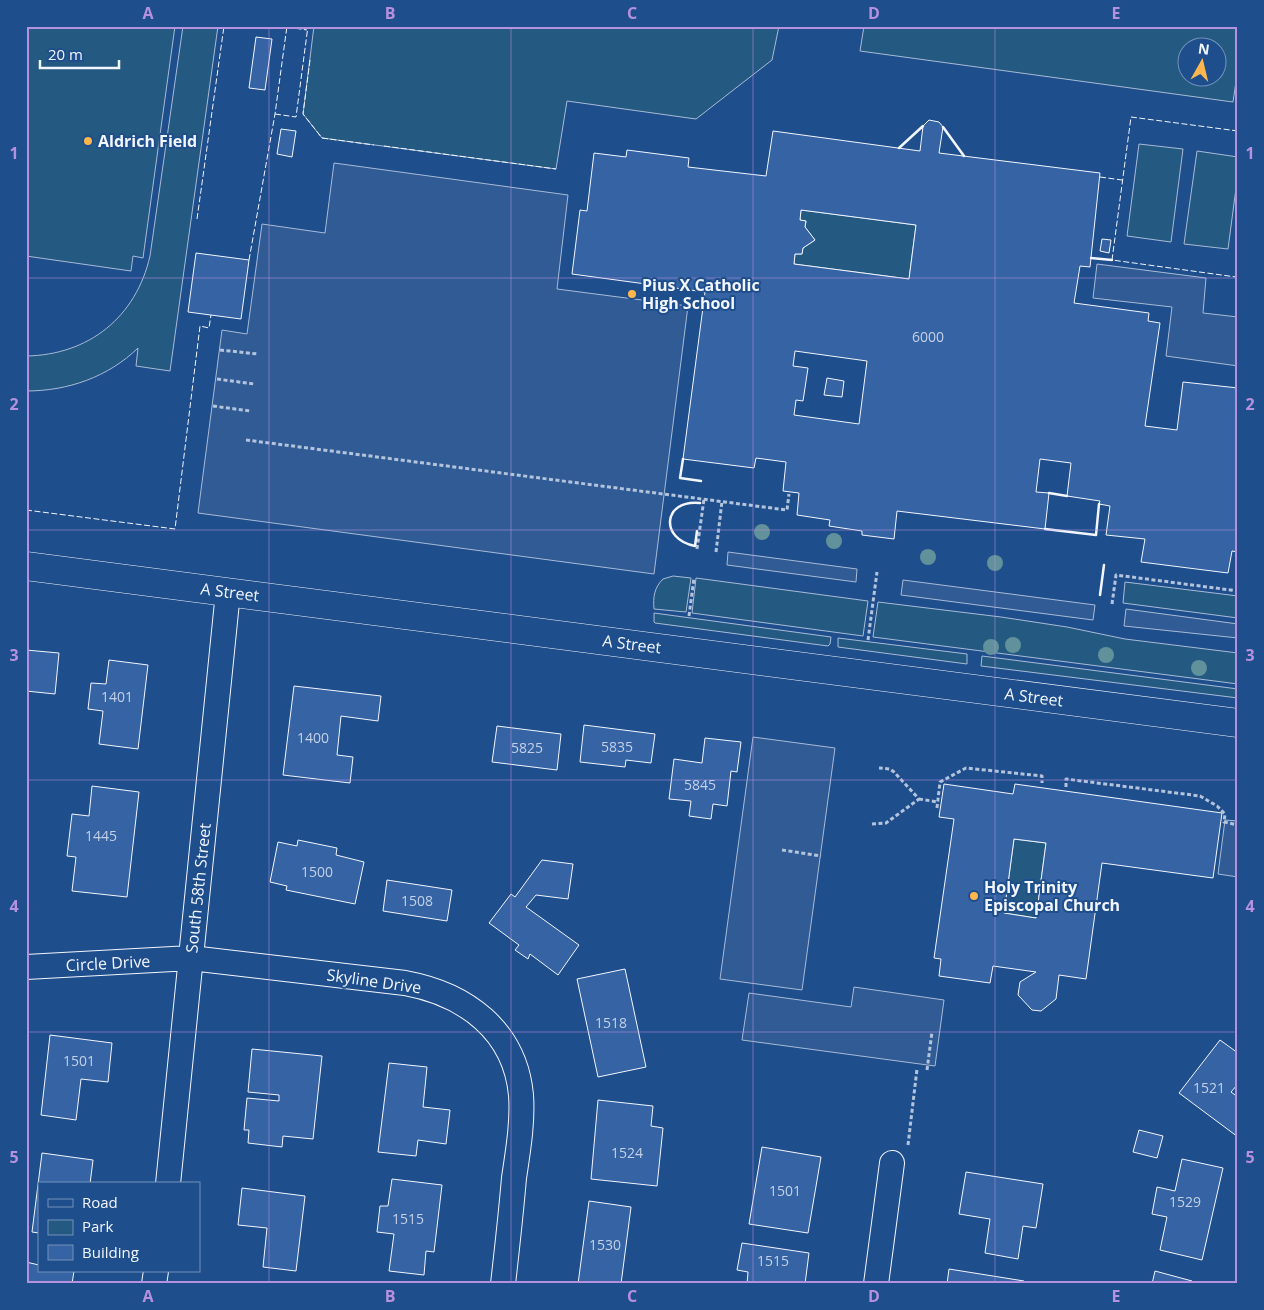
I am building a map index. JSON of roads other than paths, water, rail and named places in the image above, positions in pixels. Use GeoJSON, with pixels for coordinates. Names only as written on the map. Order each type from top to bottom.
{"type":"FeatureCollection","features":[{"type":"Feature","properties":{"kind":"main road","name":"A Street"},"geometry":{"type":"LineString","coordinates":[[26,566],[1238,722]]}},
{"type":"Feature","properties":{"kind":"street","name":"South 58th Street"},"geometry":{"type":"LineString","coordinates":[[168,1182],[228,592]]}},
{"type":"Feature","properties":{"kind":"street","name":"Circle Drive"},"geometry":{"type":"LineString","coordinates":[[26,967],[191,958]]}},
{"type":"Feature","properties":{"kind":"street","name":"Skyline Drive"},"geometry":{"type":"LineString","coordinates":[[191,958],[425,987],[457,1000],[475,1011],[493,1028],[513,1063],[521,1094],[520,1129],[503,1284]]}},
{"type":"Feature","properties":{"kind":"street"},"geometry":{"type":"LineString","coordinates":[[876,1284],[900,1157]]}},
{"type":"Feature","properties":{"kind":"place","name":"Aldrich Field"},"geometry":{"type":"Point","coordinates":[88,141]}},
{"type":"Feature","properties":{"kind":"place","name":"Pius X Catholic High School"},"geometry":{"type":"Point","coordinates":[632,294]}},
{"type":"Feature","properties":{"kind":"place","name":"Holy Trinity Episcopal Church"},"geometry":{"type":"Point","coordinates":[974,896]}}]}
